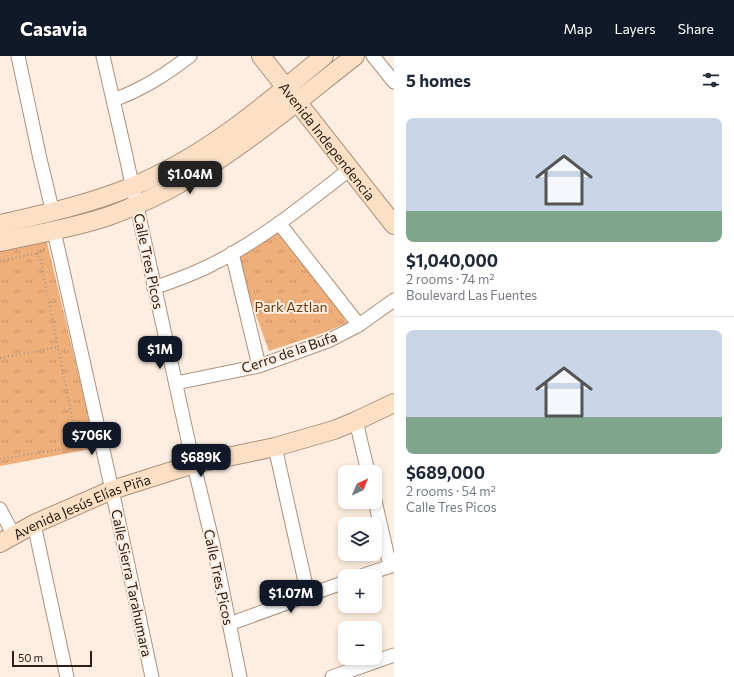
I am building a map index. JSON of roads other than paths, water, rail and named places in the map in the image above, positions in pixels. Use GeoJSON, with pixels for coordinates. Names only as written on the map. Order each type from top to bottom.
{"type":"FeatureCollection","features":[{"type":"Feature","properties":{"kind":"main road","name":"Avenida Independencia"},"geometry":{"type":"LineString","coordinates":[[261,56],[394,225]]}},
{"type":"Feature","properties":{"kind":"main road"},"geometry":{"type":"LineString","coordinates":[[0,224],[53,213],[96,200],[132,187],[167,170],[204,148],[252,114],[324,56]]}},
{"type":"Feature","properties":{"kind":"main road"},"geometry":{"type":"LineString","coordinates":[[0,242],[81,225],[109,216],[203,171],[297,102],[355,56]]}},
{"type":"Feature","properties":{"kind":"main road","name":"Avenida Jesús Elías Piña"},"geometry":{"type":"LineString","coordinates":[[7,540],[34,524],[112,490],[194,464],[275,447],[334,430],[356,422],[394,403]]}},
{"type":"Feature","properties":{"kind":"street"},"geometry":{"type":"LineString","coordinates":[[18,56],[53,213]]}},
{"type":"Feature","properties":{"kind":"street","name":"Calle Tres Picos"},"geometry":{"type":"LineString","coordinates":[[102,56],[114,100],[154,288],[214,548],[240,677]]}},
{"type":"Feature","properties":{"kind":"street"},"geometry":{"type":"LineString","coordinates":[[114,100],[126,96],[148,84],[190,56]]}},
{"type":"Feature","properties":{"kind":"street"},"geometry":{"type":"LineString","coordinates":[[373,56],[394,82]]}},
{"type":"Feature","properties":{"kind":"street"},"geometry":{"type":"LineString","coordinates":[[154,288],[208,266],[232,253],[308,203],[350,169]]}},
{"type":"Feature","properties":{"kind":"street"},"geometry":{"type":"LineString","coordinates":[[279,223],[359,325]]}},
{"type":"Feature","properties":{"kind":"street","name":"Calle Sierra Tarahumara"},"geometry":{"type":"LineString","coordinates":[[54,230],[152,677]]}},
{"type":"Feature","properties":{"kind":"street"},"geometry":{"type":"LineString","coordinates":[[232,253],[259,366]]}},
{"type":"Feature","properties":{"kind":"street","name":"Cerro de la Bufa"},"geometry":{"type":"LineString","coordinates":[[176,383],[259,366],[328,341],[359,325],[394,300]]}},
{"type":"Feature","properties":{"kind":"street"},"geometry":{"type":"LineString","coordinates":[[356,422],[366,465]]}},
{"type":"Feature","properties":{"kind":"street"},"geometry":{"type":"LineString","coordinates":[[275,447],[308,595]]}},
{"type":"Feature","properties":{"kind":"street"},"geometry":{"type":"LineString","coordinates":[[0,509],[7,540]]}},
{"type":"Feature","properties":{"kind":"street"},"geometry":{"type":"LineString","coordinates":[[377,509],[392,565],[381,569]]}},
{"type":"Feature","properties":{"kind":"street"},"geometry":{"type":"LineString","coordinates":[[34,524],[67,677]]}},
{"type":"Feature","properties":{"kind":"street"},"geometry":{"type":"LineString","coordinates":[[229,624],[338,584]]}},
{"type":"Feature","properties":{"kind":"street"},"geometry":{"type":"LineString","coordinates":[[332,677],[394,655]]}},
{"type":"Feature","properties":{"kind":"park label","name":"Park Aztlan"},"geometry":{"type":"Point","coordinates":[291,306]}}]}
